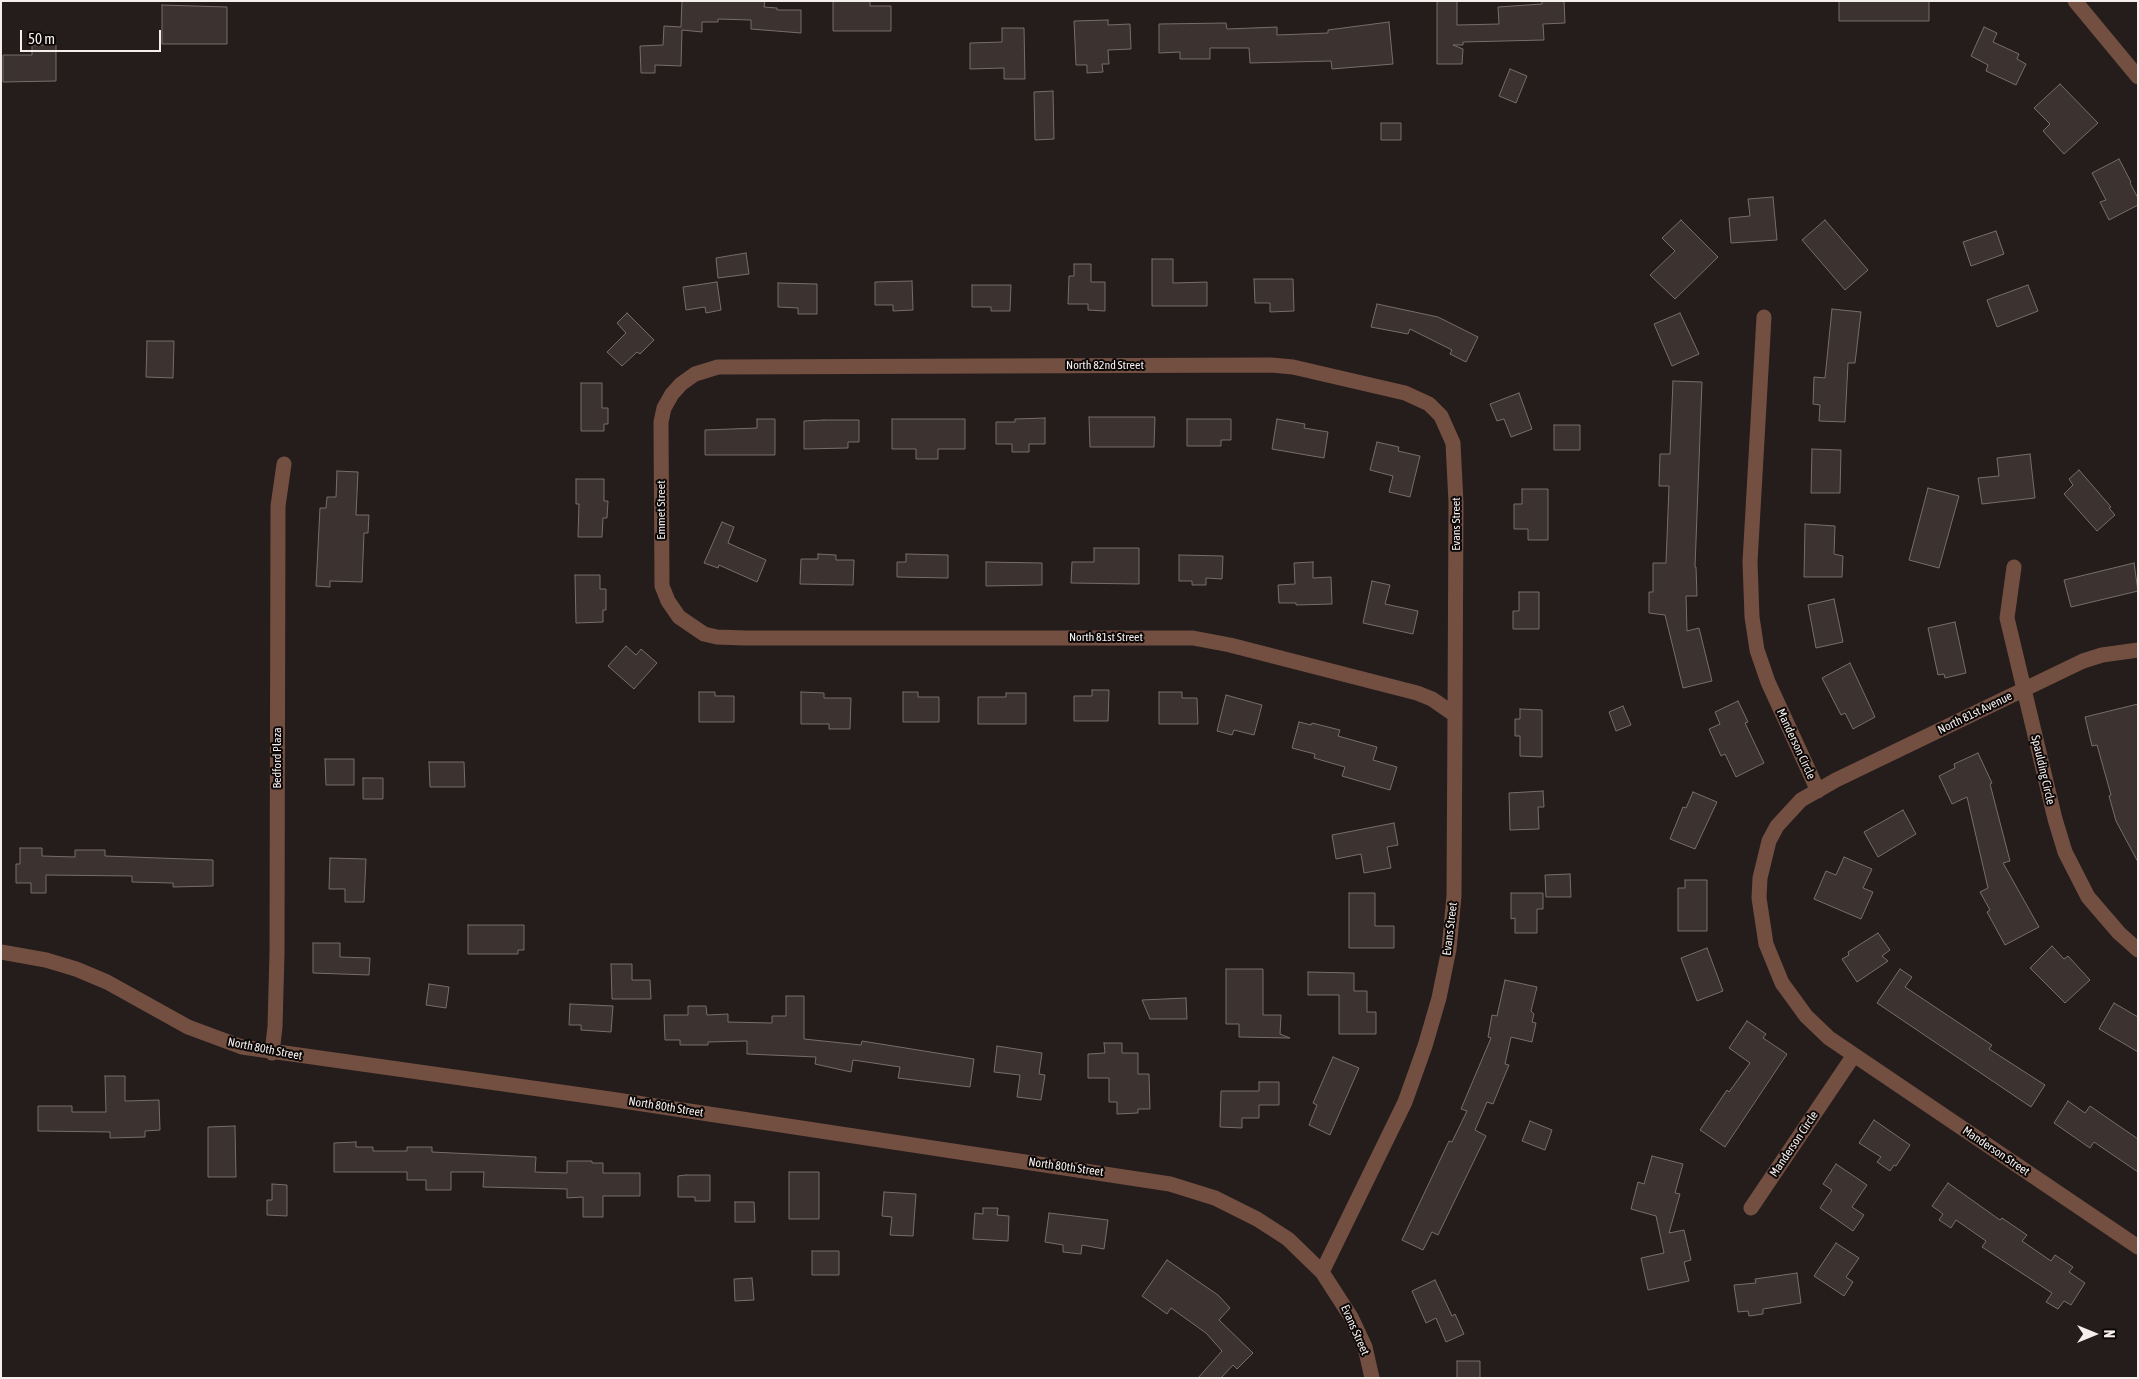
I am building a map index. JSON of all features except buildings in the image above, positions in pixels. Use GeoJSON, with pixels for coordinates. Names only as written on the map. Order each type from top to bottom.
{"type":"FeatureCollection","features":[{"type":"Feature","properties":{"kind":"street"},"geometry":{"type":"LineString","coordinates":[[2074,3],[2138,77]]}},
{"type":"Feature","properties":{"kind":"street","name":"Manderson Circle"},"geometry":{"type":"LineString","coordinates":[[1752,1208],[1854,1055],[1829,1038],[1806,1016],[1793,1000],[1772,962],[1761,921],[1760,878],[1769,841],[1777,826],[1793,807],[1818,791],[1768,682],[1758,650],[1752,617],[1750,562],[1764,317]]}},
{"type":"Feature","properties":{"kind":"street","name":"North 82nd Street"},"geometry":{"type":"LineString","coordinates":[[728,366],[1271,365],[1293,367],[1405,393],[1420,399],[1440,416],[1453,443]]}},
{"type":"Feature","properties":{"kind":"street","name":"Emmet Street"},"geometry":{"type":"LineString","coordinates":[[728,366],[708,369],[695,374],[672,394],[664,408],[661,422],[662,586],[668,601],[683,621],[704,634],[717,637],[744,638]]}},
{"type":"Feature","properties":{"kind":"street","name":"Evans Street"},"geometry":{"type":"LineString","coordinates":[[1372,1378],[1365,1347],[1352,1317],[1322,1272],[1405,1102],[1425,1046],[1439,998],[1449,949],[1454,896],[1456,503],[1453,443]]}},
{"type":"Feature","properties":{"kind":"street","name":"Bedford Plaza"},"geometry":{"type":"LineString","coordinates":[[272,1052],[275,1027],[277,953],[278,506],[284,464]]}},
{"type":"Feature","properties":{"kind":"street","name":"Spaulding Circle"},"geometry":{"type":"LineString","coordinates":[[2014,567],[2007,618],[2055,819],[2065,852],[2088,897],[2119,933],[2138,950]]}},
{"type":"Feature","properties":{"kind":"street","name":"North 81st Street"},"geometry":{"type":"LineString","coordinates":[[744,638],[1194,638],[1230,645],[1417,693],[1432,699],[1455,715]]}},
{"type":"Feature","properties":{"kind":"street","name":"North 81st Avenue"},"geometry":{"type":"LineString","coordinates":[[1818,791],[2083,661],[2102,655],[2138,650]]}},
{"type":"Feature","properties":{"kind":"street","name":"North 80th Street"},"geometry":{"type":"LineString","coordinates":[[1,952],[46,960],[76,969],[107,982],[206,1036],[242,1047],[600,1097],[1170,1184],[1215,1198],[1257,1219],[1288,1239],[1322,1272]]}},
{"type":"Feature","properties":{"kind":"street","name":"Manderson Street"},"geometry":{"type":"LineString","coordinates":[[1854,1055],[2138,1247]]}}]}
